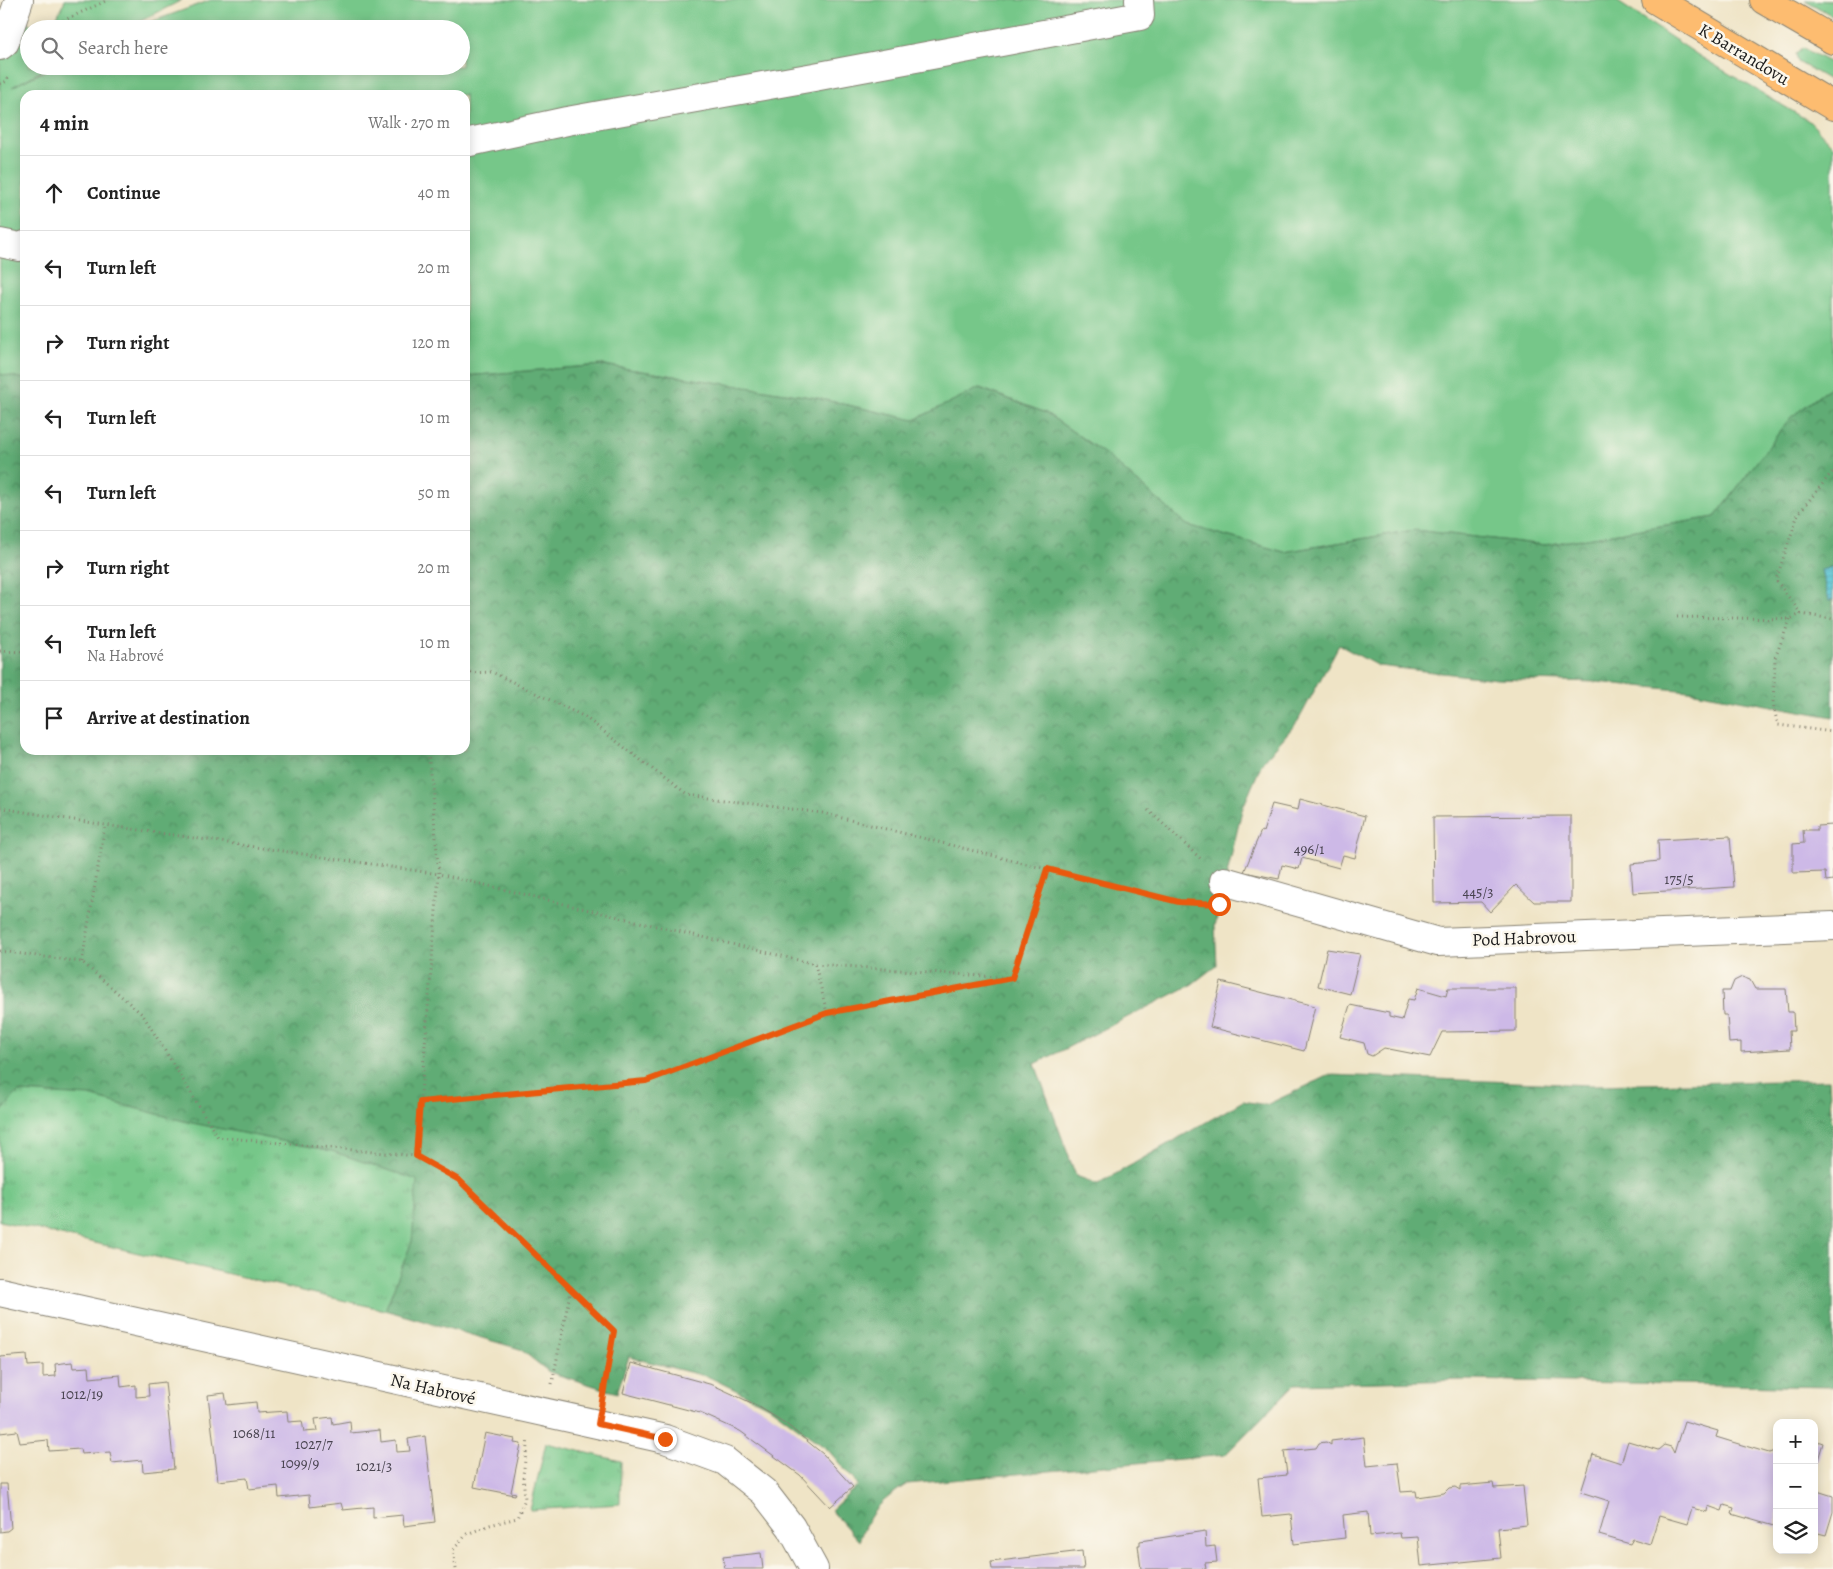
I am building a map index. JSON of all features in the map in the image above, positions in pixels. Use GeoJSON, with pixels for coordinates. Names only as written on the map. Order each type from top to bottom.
{"type":"FeatureCollection","features":[{"type":"Feature","properties":{"kind":"main road","name":"K Barrandovu"},"geometry":{"type":"LineString","coordinates":[[1656,0],[1833,106]]}},
{"type":"Feature","properties":{"kind":"main road"},"geometry":{"type":"LineString","coordinates":[[1764,0],[1833,40]]}},
{"type":"Feature","properties":{"kind":"street"},"geometry":{"type":"LineString","coordinates":[[470,142],[567,121],[805,79],[1140,16],[1139,0]]}},
{"type":"Feature","properties":{"kind":"street"},"geometry":{"type":"LineString","coordinates":[[0,243],[20,246]]}},
{"type":"Feature","properties":{"kind":"street","name":"Pod Habrovou"},"geometry":{"type":"LineString","coordinates":[[1218,892],[1438,942],[1833,926]]}},
{"type":"Feature","properties":{"kind":"street","name":"Na Habrové"},"geometry":{"type":"LineString","coordinates":[[0,1292],[665,1439],[725,1461],[764,1492],[791,1527],[814,1569]]}},
{"type":"Feature","properties":{"kind":"path"},"geometry":{"type":"LineString","coordinates":[[65,20],[108,0]]}},
{"type":"Feature","properties":{"kind":"path"},"geometry":{"type":"LineString","coordinates":[[1801,614],[1776,580],[1798,514],[1833,471]]}},
{"type":"Feature","properties":{"kind":"path"},"geometry":{"type":"LineString","coordinates":[[1677,617],[1790,619],[1801,614],[1833,618]]}},
{"type":"Feature","properties":{"kind":"path"},"geometry":{"type":"LineString","coordinates":[[1790,619],[1775,658],[1773,705],[1778,725],[1833,732]]}},
{"type":"Feature","properties":{"kind":"path"},"geometry":{"type":"LineString","coordinates":[[0,650],[20,652]]}},
{"type":"Feature","properties":{"kind":"path"},"geometry":{"type":"LineString","coordinates":[[470,673],[492,672],[585,717],[686,795],[822,814],[1179,902],[1218,892],[1148,810]]}},
{"type":"Feature","properties":{"kind":"path"},"geometry":{"type":"LineString","coordinates":[[416,1156],[439,874],[428,755]]}},
{"type":"Feature","properties":{"kind":"path"},"geometry":{"type":"LineString","coordinates":[[0,808],[439,874],[815,964],[1012,978]]}},
{"type":"Feature","properties":{"kind":"path"},"geometry":{"type":"LineString","coordinates":[[82,962],[105,825]]}},
{"type":"Feature","properties":{"kind":"path"},"geometry":{"type":"LineString","coordinates":[[1012,978],[1047,869]]}},
{"type":"Feature","properties":{"kind":"path"},"geometry":{"type":"LineString","coordinates":[[0,951],[82,962],[143,1015],[218,1138],[416,1156],[459,1180],[614,1331],[598,1424]]}},
{"type":"Feature","properties":{"kind":"path"},"geometry":{"type":"LineString","coordinates":[[815,964],[827,1013]]}},
{"type":"Feature","properties":{"kind":"path"},"geometry":{"type":"LineString","coordinates":[[420,1102],[646,1081],[827,1013],[1012,978]]}},
{"type":"Feature","properties":{"kind":"path"},"geometry":{"type":"LineString","coordinates":[[456,1569],[453,1550],[467,1534],[516,1518],[525,1499],[523,1475],[571,1288]]}},
{"type":"Feature","properties":{"kind":"green space"},"geometry":{"type":"Polygon","coordinates":[[[65,0],[182,0],[143,20],[55,20],[65,0]]]}},
{"type":"Feature","properties":{"kind":"green space"},"geometry":{"type":"Polygon","coordinates":[[[211,0],[1615,0],[1701,57],[1809,121],[1833,146],[1833,385],[1790,418],[1715,517],[1545,545],[1414,530],[1284,552],[1187,525],[1105,454],[1046,413],[980,388],[914,420],[817,398],[603,365],[470,376],[470,90],[20,90],[20,378],[0,374],[0,59],[15,43],[20,34],[20,75],[34,75],[12,87],[37,75],[470,75],[470,20],[157,20],[211,0]]]}},
{"type":"Feature","properties":{"kind":"green space"},"geometry":{"type":"Polygon","coordinates":[[[1805,0],[1833,1],[1833,16],[1805,0]]]}},
{"type":"Feature","properties":{"kind":"green space"},"geometry":{"type":"Polygon","coordinates":[[[1803,48],[1833,64],[1833,82],[1798,62],[1796,54],[1803,48]]]}},
{"type":"Feature","properties":{"kind":"green space"},"geometry":{"type":"Polygon","coordinates":[[[603,365],[817,398],[914,420],[979,388],[1046,413],[1105,454],[1187,525],[1284,552],[1414,530],[1545,545],[1715,517],[1790,418],[1833,385],[1833,567],[1821,570],[1829,600],[1833,600],[1833,717],[1689,691],[1596,682],[1497,679],[1378,666],[1339,645],[1298,721],[1262,763],[1242,810],[1215,926],[1217,965],[1191,985],[1035,1064],[1076,1176],[1098,1184],[1243,1101],[1266,1105],[1330,1075],[1591,1085],[1829,1080],[1833,1143],[1833,1387],[1465,1380],[1295,1384],[1225,1455],[907,1484],[877,1508],[867,1522],[859,1541],[831,1510],[858,1485],[828,1450],[772,1408],[709,1377],[629,1357],[617,1393],[549,1372],[520,1349],[385,1310],[412,1241],[416,1180],[331,1151],[187,1122],[89,1096],[18,1092],[0,1114],[0,374],[20,378],[20,755],[470,755],[470,376],[603,365]]]}},
{"type":"Feature","properties":{"kind":"green space"},"geometry":{"type":"Polygon","coordinates":[[[18,1092],[89,1096],[187,1122],[331,1151],[417,1180],[412,1241],[385,1310],[0,1221],[0,1114],[18,1092]]]}},
{"type":"Feature","properties":{"kind":"green space"},"geometry":{"type":"Polygon","coordinates":[[[546,1443],[621,1461],[620,1504],[530,1510],[546,1443]]]}},
{"type":"Feature","properties":{"kind":"water"},"geometry":{"type":"Polygon","coordinates":[[[1833,567],[1833,600],[1829,601],[1821,570],[1833,567]]]}},
{"type":"Feature","properties":{"kind":"building"},"geometry":{"type":"Polygon","coordinates":[[[1300,799],[1365,816],[1355,858],[1343,855],[1339,868],[1302,858],[1299,869],[1282,865],[1279,879],[1244,872],[1261,831],[1263,832],[1272,804],[1298,810],[1300,799]]]}},
{"type":"Feature","properties":{"kind":"building"},"geometry":{"type":"Polygon","coordinates":[[[1571,816],[1571,902],[1534,902],[1516,885],[1490,912],[1481,902],[1434,903],[1433,817],[1571,816]]]}},
{"type":"Feature","properties":{"kind":"building"},"geometry":{"type":"Polygon","coordinates":[[[1833,825],[1833,880],[1826,881],[1825,872],[1793,873],[1793,844],[1804,843],[1803,830],[1817,830],[1817,826],[1833,825]]]}},
{"type":"Feature","properties":{"kind":"building"},"geometry":{"type":"Polygon","coordinates":[[[1730,836],[1734,887],[1633,893],[1631,864],[1659,861],[1658,840],[1730,836]]]}},
{"type":"Feature","properties":{"kind":"building"},"geometry":{"type":"Polygon","coordinates":[[[1327,949],[1360,954],[1350,994],[1318,986],[1327,949]]]}},
{"type":"Feature","properties":{"kind":"building"},"geometry":{"type":"Polygon","coordinates":[[[1742,977],[1750,980],[1755,989],[1786,989],[1788,1012],[1793,1012],[1794,1031],[1789,1031],[1790,1049],[1741,1052],[1741,1042],[1729,1043],[1727,1015],[1723,1015],[1722,991],[1730,991],[1734,981],[1742,977]]]}},
{"type":"Feature","properties":{"kind":"building"},"geometry":{"type":"Polygon","coordinates":[[[1221,982],[1315,1006],[1304,1051],[1210,1027],[1221,982]]]}},
{"type":"Feature","properties":{"kind":"building"},"geometry":{"type":"Polygon","coordinates":[[[1418,988],[1446,996],[1448,988],[1516,988],[1516,1031],[1442,1032],[1430,1057],[1384,1048],[1372,1056],[1367,1054],[1364,1043],[1340,1037],[1350,1005],[1389,1013],[1389,1017],[1402,1020],[1408,999],[1414,1000],[1418,988]]]}},
{"type":"Feature","properties":{"kind":"building"},"geometry":{"type":"Polygon","coordinates":[[[27,1355],[28,1366],[43,1365],[43,1377],[56,1376],[55,1364],[72,1362],[73,1368],[89,1367],[90,1378],[120,1375],[121,1387],[136,1385],[136,1397],[149,1396],[148,1384],[165,1382],[174,1469],[143,1472],[142,1460],[112,1463],[110,1452],[81,1454],[80,1449],[49,1451],[48,1440],[20,1443],[17,1431],[0,1433],[0,1357],[27,1355]]]}},
{"type":"Feature","properties":{"kind":"building"},"geometry":{"type":"Polygon","coordinates":[[[631,1363],[713,1385],[756,1405],[785,1423],[823,1454],[853,1487],[830,1507],[800,1475],[740,1431],[700,1413],[623,1393],[631,1363]]]}},
{"type":"Feature","properties":{"kind":"building"},"geometry":{"type":"Polygon","coordinates":[[[225,1393],[227,1405],[256,1402],[257,1413],[287,1411],[288,1422],[302,1421],[304,1432],[317,1431],[315,1419],[332,1417],[333,1424],[350,1421],[351,1433],[380,1430],[381,1442],[396,1440],[397,1452],[410,1451],[408,1439],[425,1436],[435,1522],[404,1526],[403,1515],[373,1518],[373,1507],[343,1510],[341,1503],[310,1507],[309,1495],[279,1498],[278,1486],[249,1489],[247,1478],[218,1481],[208,1395],[225,1393]]]}},
{"type":"Feature","properties":{"kind":"building"},"geometry":{"type":"Polygon","coordinates":[[[1684,1421],[1718,1431],[1716,1437],[1769,1453],[1773,1452],[1773,1526],[1732,1514],[1734,1508],[1724,1505],[1722,1511],[1708,1506],[1707,1512],[1692,1508],[1687,1524],[1659,1516],[1650,1544],[1633,1539],[1630,1544],[1599,1535],[1609,1501],[1581,1492],[1593,1454],[1621,1463],[1628,1441],[1658,1450],[1664,1445],[1671,1447],[1674,1453],[1684,1421]]]}},
{"type":"Feature","properties":{"kind":"building"},"geometry":{"type":"Polygon","coordinates":[[[485,1433],[515,1439],[514,1443],[521,1444],[511,1492],[516,1493],[515,1495],[474,1487],[485,1433]]]}},
{"type":"Feature","properties":{"kind":"building"},"geometry":{"type":"Polygon","coordinates":[[[1364,1437],[1367,1466],[1397,1463],[1401,1492],[1416,1491],[1417,1497],[1444,1493],[1449,1488],[1455,1487],[1460,1490],[1460,1486],[1493,1483],[1494,1488],[1523,1486],[1527,1525],[1498,1528],[1501,1558],[1421,1566],[1418,1537],[1401,1538],[1400,1533],[1370,1536],[1368,1512],[1343,1515],[1345,1538],[1294,1544],[1291,1514],[1262,1517],[1258,1478],[1287,1475],[1284,1451],[1316,1448],[1319,1443],[1326,1442],[1331,1445],[1331,1441],[1364,1437]]]}},
{"type":"Feature","properties":{"kind":"building"},"geometry":{"type":"Polygon","coordinates":[[[1818,1441],[1823,1443],[1818,1460],[1818,1441]]]}},
{"type":"Feature","properties":{"kind":"building"},"geometry":{"type":"Polygon","coordinates":[[[0,1484],[7,1484],[11,1528],[0,1532],[0,1484]]]}},
{"type":"Feature","properties":{"kind":"building"},"geometry":{"type":"Polygon","coordinates":[[[1818,1491],[1833,1496],[1833,1512],[1826,1535],[1818,1533],[1818,1491]]]}},
{"type":"Feature","properties":{"kind":"building"},"geometry":{"type":"Polygon","coordinates":[[[1205,1531],[1206,1547],[1215,1546],[1217,1562],[1205,1563],[1206,1569],[1141,1569],[1138,1545],[1140,1545],[1140,1541],[1205,1531]]]}},
{"type":"Feature","properties":{"kind":"building"},"geometry":{"type":"Polygon","coordinates":[[[1082,1551],[1084,1569],[992,1569],[991,1562],[1082,1551]]]}},
{"type":"Feature","properties":{"kind":"building"},"geometry":{"type":"Polygon","coordinates":[[[761,1553],[763,1569],[725,1569],[723,1557],[761,1553]]]}},
{"type":"Feature","properties":{"kind":"route"},"geometry":{"type":"LineString","coordinates":[[665,1439],[598,1424],[614,1331],[459,1180],[416,1156],[420,1102],[646,1081],[827,1013],[1012,978],[1047,869],[1179,902],[1219,904]]}}]}
